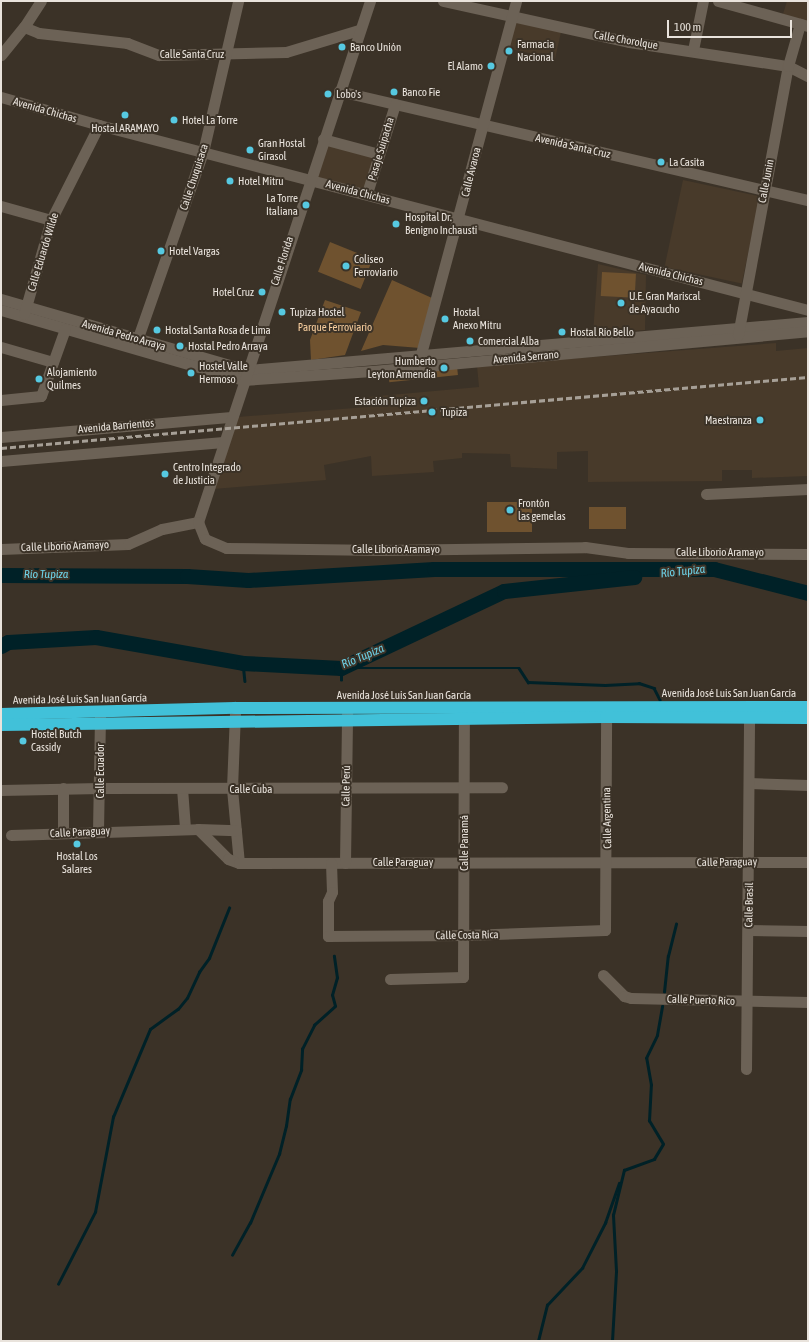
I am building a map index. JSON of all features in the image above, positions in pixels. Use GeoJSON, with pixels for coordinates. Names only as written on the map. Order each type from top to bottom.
{"type":"FeatureCollection","features":[{"type":"Feature","properties":{"kind":"highway","name":"Avenida José Luis San Juan García"},"geometry":{"type":"LineString","coordinates":[[1,725],[235,721],[347,721],[464,714],[606,712],[806,706]]}},
{"type":"Feature","properties":{"kind":"highway","name":"Avenida José Luis San Juan García"},"geometry":{"type":"LineString","coordinates":[[1,714],[235,708],[347,709],[464,714]]}},
{"type":"Feature","properties":{"kind":"highway","name":"Avenida José Luis San Juan García"},"geometry":{"type":"LineString","coordinates":[[606,712],[808,718]]}},
{"type":"Feature","properties":{"kind":"street"},"geometry":{"type":"LineString","coordinates":[[1,55],[24,28],[41,1]]}},
{"type":"Feature","properties":{"kind":"street","name":"Calle Chuquisaca"},"geometry":{"type":"LineString","coordinates":[[136,344],[203,152],[238,1]]}},
{"type":"Feature","properties":{"kind":"street","name":"Calle Florida"},"geometry":{"type":"LineString","coordinates":[[198,522],[309,179],[370,1]]}},
{"type":"Feature","properties":{"kind":"street","name":"Calle Chorolque"},"geometry":{"type":"LineString","coordinates":[[443,1],[629,42],[693,50],[788,66],[808,76]]}},
{"type":"Feature","properties":{"kind":"street","name":"Calle Avaroa"},"geometry":{"type":"LineString","coordinates":[[420,361],[459,220],[482,125],[516,1]]}},
{"type":"Feature","properties":{"kind":"street"},"geometry":{"type":"LineString","coordinates":[[693,50],[703,1]]}},
{"type":"Feature","properties":{"kind":"street"},"geometry":{"type":"LineString","coordinates":[[718,1],[757,6],[804,25]]}},
{"type":"Feature","properties":{"kind":"street","name":"Calle Junin"},"geometry":{"type":"LineString","coordinates":[[738,333],[788,66],[804,25]]}},
{"type":"Feature","properties":{"kind":"street","name":"Calle Santa Cruz"},"geometry":{"type":"LineString","coordinates":[[24,28],[39,33],[127,43],[159,55],[286,52],[359,30]]}},
{"type":"Feature","properties":{"kind":"street","name":"Avenida Santa Cruz"},"geometry":{"type":"LineString","coordinates":[[339,91],[808,200]]}},
{"type":"Feature","properties":{"kind":"street","name":"Avenida Chichas"},"geometry":{"type":"LineString","coordinates":[[1,97],[99,125],[367,193],[459,220],[808,310]]}},
{"type":"Feature","properties":{"kind":"street","name":"Pasaje Suipacha"},"geometry":{"type":"LineString","coordinates":[[367,193],[394,104]]}},
{"type":"Feature","properties":{"kind":"street","name":"Calle Eduardo Wilde"},"geometry":{"type":"LineString","coordinates":[[25,311],[51,220],[99,125]]}},
{"type":"Feature","properties":{"kind":"street"},"geometry":{"type":"LineString","coordinates":[[323,139],[379,154]]}},
{"type":"Feature","properties":{"kind":"street"},"geometry":{"type":"LineString","coordinates":[[1,206],[51,220]]}},
{"type":"Feature","properties":{"kind":"street","name":"Avenida Pedro Arraya"},"geometry":{"type":"LineString","coordinates":[[1,299],[65,329],[136,344]]}},
{"type":"Feature","properties":{"kind":"street","name":"Avenida Pedro Arraya"},"geometry":{"type":"LineString","coordinates":[[1,310],[25,311],[245,375]]}},
{"type":"Feature","properties":{"kind":"street","name":"Avenida Serrano"},"geometry":{"type":"LineString","coordinates":[[738,333],[808,322]]}},
{"type":"Feature","properties":{"kind":"street"},"geometry":{"type":"LineString","coordinates":[[1,400],[41,396],[65,329]]}},
{"type":"Feature","properties":{"kind":"street","name":"Avenida Serrano"},"geometry":{"type":"LineString","coordinates":[[245,375],[738,333],[808,331]]}},
{"type":"Feature","properties":{"kind":"street"},"geometry":{"type":"LineString","coordinates":[[1,347],[53,362]]}},
{"type":"Feature","properties":{"kind":"street","name":"Avenida Barrientos"},"geometry":{"type":"LineString","coordinates":[[1,437],[231,417]]}},
{"type":"Feature","properties":{"kind":"street"},"geometry":{"type":"LineString","coordinates":[[1,461],[223,442]]}},
{"type":"Feature","properties":{"kind":"street"},"geometry":{"type":"LineString","coordinates":[[706,494],[808,489]]}},
{"type":"Feature","properties":{"kind":"street","name":"Calle Liborio Aramayo"},"geometry":{"type":"LineString","coordinates":[[1,549],[128,544],[162,529],[198,522],[204,539],[226,548],[381,550],[585,547],[628,553],[808,554]]}},
{"type":"Feature","properties":{"kind":"street"},"geometry":{"type":"LineString","coordinates":[[235,708],[232,789],[239,863]]}},
{"type":"Feature","properties":{"kind":"street","name":"Calle Perú"},"geometry":{"type":"LineString","coordinates":[[345,863],[347,709]]}},
{"type":"Feature","properties":{"kind":"street","name":"Calle Ecuador"},"geometry":{"type":"LineString","coordinates":[[98,831],[100,788],[100,711]]}},
{"type":"Feature","properties":{"kind":"street","name":"Calle Argentina"},"geometry":{"type":"LineString","coordinates":[[605,930],[607,862],[606,712]]}},
{"type":"Feature","properties":{"kind":"street","name":"Calle Panamá"},"geometry":{"type":"LineString","coordinates":[[390,979],[463,978],[464,714]]}},
{"type":"Feature","properties":{"kind":"street","name":"Calle Brasil"},"geometry":{"type":"LineString","coordinates":[[746,1069],[750,861],[749,717]]}},
{"type":"Feature","properties":{"kind":"street"},"geometry":{"type":"LineString","coordinates":[[749,783],[808,785]]}},
{"type":"Feature","properties":{"kind":"street","name":"Calle Cuba"},"geometry":{"type":"LineString","coordinates":[[1,790],[63,788],[232,789],[502,787]]}},
{"type":"Feature","properties":{"kind":"street"},"geometry":{"type":"LineString","coordinates":[[63,788],[63,832]]}},
{"type":"Feature","properties":{"kind":"street"},"geometry":{"type":"LineString","coordinates":[[182,788],[185,828]]}},
{"type":"Feature","properties":{"kind":"street","name":"Calle Paraguay"},"geometry":{"type":"LineString","coordinates":[[11,835],[185,828],[198,830],[228,859],[239,863],[808,862]]}},
{"type":"Feature","properties":{"kind":"street"},"geometry":{"type":"LineString","coordinates":[[198,830],[236,830]]}},
{"type":"Feature","properties":{"kind":"street","name":"Calle Costa Rica"},"geometry":{"type":"LineString","coordinates":[[331,863],[332,892],[328,901],[328,936],[464,935],[605,930]]}},
{"type":"Feature","properties":{"kind":"street"},"geometry":{"type":"LineString","coordinates":[[749,930],[808,931]]}},
{"type":"Feature","properties":{"kind":"street","name":"Calle Puerto Rico"},"geometry":{"type":"LineString","coordinates":[[603,975],[624,996],[631,998],[808,1002]]}},
{"type":"Feature","properties":{"kind":"shaded area"},"geometry":{"type":"Polygon","coordinates":[[[787,1],[808,1],[808,22],[783,14],[787,1]]]}},
{"type":"Feature","properties":{"kind":"shaded area"},"geometry":{"type":"Polygon","coordinates":[[[517,22],[561,32],[555,59],[507,48],[514,25],[517,22]]]}},
{"type":"Feature","properties":{"kind":"shaded area"},"geometry":{"type":"Polygon","coordinates":[[[328,140],[375,154],[363,192],[317,177],[328,140]]]}},
{"type":"Feature","properties":{"kind":"shaded area"},"geometry":{"type":"Polygon","coordinates":[[[683,180],[760,196],[742,283],[664,267],[683,180]]]}},
{"type":"Feature","properties":{"kind":"shaded area","name":"U.E. Gran Mariscal de Ayacucho"},"geometry":{"type":"Polygon","coordinates":[[[598,264],[646,275],[645,330],[593,334],[598,264]]]}},
{"type":"Feature","properties":{"kind":"shaded area","name":"Estación Tupiza"},"geometry":{"type":"Polygon","coordinates":[[[776,343],[776,351],[808,348],[808,476],[752,478],[752,470],[722,470],[722,481],[588,482],[588,451],[557,452],[557,469],[511,467],[510,454],[462,453],[462,458],[433,461],[434,472],[372,476],[371,456],[324,465],[326,480],[213,489],[238,417],[368,407],[368,397],[479,387],[477,366],[776,343]]]}},
{"type":"Feature","properties":{"kind":"green space","name":"Coliseo Ferroviario"},"geometry":{"type":"Polygon","coordinates":[[[330,242],[373,259],[361,289],[318,272],[330,242]]]}},
{"type":"Feature","properties":{"kind":"green space"},"geometry":{"type":"Polygon","coordinates":[[[602,272],[636,274],[635,298],[601,296],[602,272]]]}},
{"type":"Feature","properties":{"kind":"green space"},"geometry":{"type":"Polygon","coordinates":[[[392,280],[432,298],[420,348],[383,345],[361,351],[392,280]]]}},
{"type":"Feature","properties":{"kind":"green space","name":"Parque Ferroviario"},"geometry":{"type":"Polygon","coordinates":[[[325,300],[361,312],[345,355],[311,360],[310,340],[325,300]]]}},
{"type":"Feature","properties":{"kind":"green space"},"geometry":{"type":"Polygon","coordinates":[[[457,366],[458,375],[389,382],[388,373],[457,366]]]}},
{"type":"Feature","properties":{"kind":"green space"},"geometry":{"type":"Polygon","coordinates":[[[487,502],[532,502],[532,532],[487,532],[487,502]]]}},
{"type":"Feature","properties":{"kind":"green space"},"geometry":{"type":"Polygon","coordinates":[[[589,507],[626,507],[626,529],[589,529],[589,507]]]}},
{"type":"Feature","properties":{"kind":"waterway","name":"Río Tupiza"},"geometry":{"type":"LineString","coordinates":[[1,575],[187,576],[248,580],[434,569],[714,569],[808,593]]}},
{"type":"Feature","properties":{"kind":"waterway","name":"Río Tupiza"},"geometry":{"type":"LineString","coordinates":[[1,646],[8,642],[96,637],[243,663],[341,668],[504,591],[634,577]]}},
{"type":"Feature","properties":{"kind":"waterway"},"geometry":{"type":"LineString","coordinates":[[243,663],[245,681]]}},
{"type":"Feature","properties":{"kind":"waterway"},"geometry":{"type":"LineString","coordinates":[[341,680],[341,668],[519,668],[528,682],[605,685],[639,683],[654,688],[660,700]]}},
{"type":"Feature","properties":{"kind":"waterway"},"geometry":{"type":"LineString","coordinates":[[58,1284],[95,1212],[113,1117],[150,1029],[178,1009],[187,998],[199,972],[209,958],[229,908]]}},
{"type":"Feature","properties":{"kind":"waterway"},"geometry":{"type":"LineString","coordinates":[[664,992],[668,956],[676,924]]}},
{"type":"Feature","properties":{"kind":"waterway"},"geometry":{"type":"LineString","coordinates":[[232,1255],[250,1223],[279,1154],[286,1126],[290,1099],[301,1070],[302,1049],[314,1025],[335,1006],[332,995],[337,978],[334,956]]}},
{"type":"Feature","properties":{"kind":"waterway"},"geometry":{"type":"LineString","coordinates":[[612,1341],[616,1271],[613,1215],[624,1170],[654,1159],[663,1144],[649,1121],[651,1085],[646,1058],[657,1035],[662,1006]]}},
{"type":"Feature","properties":{"kind":"waterway"},"geometry":{"type":"LineString","coordinates":[[538,1341],[547,1305],[582,1268],[605,1223],[619,1183]]}},
{"type":"Feature","properties":{"kind":"railway"},"geometry":{"type":"LineString","coordinates":[[1,448],[808,377]]}},
{"type":"Feature","properties":{"kind":"place","name":"Banco Unión"},"geometry":{"type":"Point","coordinates":[342,47]}},
{"type":"Feature","properties":{"kind":"place","name":"Farmacia Nacional"},"geometry":{"type":"Point","coordinates":[509,51]}},
{"type":"Feature","properties":{"kind":"place","name":"El Alamo"},"geometry":{"type":"Point","coordinates":[491,66]}},
{"type":"Feature","properties":{"kind":"place","name":"Banco Fie"},"geometry":{"type":"Point","coordinates":[394,92]}},
{"type":"Feature","properties":{"kind":"place","name":"Lobo's"},"geometry":{"type":"Point","coordinates":[328,94]}},
{"type":"Feature","properties":{"kind":"place","name":"Hostal ARAMAYO"},"geometry":{"type":"Point","coordinates":[125,115]}},
{"type":"Feature","properties":{"kind":"place","name":"Hotel La Torre"},"geometry":{"type":"Point","coordinates":[174,120]}},
{"type":"Feature","properties":{"kind":"place","name":"Gran Hostal Girasol"},"geometry":{"type":"Point","coordinates":[250,150]}},
{"type":"Feature","properties":{"kind":"place","name":"La Casita"},"geometry":{"type":"Point","coordinates":[661,162]}},
{"type":"Feature","properties":{"kind":"place","name":"Hotel Mitru"},"geometry":{"type":"Point","coordinates":[230,181]}},
{"type":"Feature","properties":{"kind":"place","name":"La Torre Italiana"},"geometry":{"type":"Point","coordinates":[306,205]}},
{"type":"Feature","properties":{"kind":"place","name":"Hospital Dr. Benigno Inchausti"},"geometry":{"type":"Point","coordinates":[396,224]}},
{"type":"Feature","properties":{"kind":"place","name":"Hotel Vargas"},"geometry":{"type":"Point","coordinates":[161,251]}},
{"type":"Feature","properties":{"kind":"place","name":"Coliseo Ferroviario"},"geometry":{"type":"Point","coordinates":[346,266]}},
{"type":"Feature","properties":{"kind":"place","name":"Hotel Cruz"},"geometry":{"type":"Point","coordinates":[262,292]}},
{"type":"Feature","properties":{"kind":"place","name":"U.E. Gran Mariscal de Ayacucho"},"geometry":{"type":"Point","coordinates":[621,303]}},
{"type":"Feature","properties":{"kind":"place","name":"Tupiza Hostel"},"geometry":{"type":"Point","coordinates":[282,312]}},
{"type":"Feature","properties":{"kind":"place","name":"Hostal Anexo Mitru"},"geometry":{"type":"Point","coordinates":[445,319]}},
{"type":"Feature","properties":{"kind":"place","name":"Hostal Santa Rosa de Lima"},"geometry":{"type":"Point","coordinates":[157,330]}},
{"type":"Feature","properties":{"kind":"place","name":"Hostal Río Bello"},"geometry":{"type":"Point","coordinates":[562,332]}},
{"type":"Feature","properties":{"kind":"place","name":"Comercial Alba"},"geometry":{"type":"Point","coordinates":[470,341]}},
{"type":"Feature","properties":{"kind":"place","name":"Hostal Pedro Arraya"},"geometry":{"type":"Point","coordinates":[180,346]}},
{"type":"Feature","properties":{"kind":"place","name":"Humberto Leyton Armendia"},"geometry":{"type":"Point","coordinates":[444,368]}},
{"type":"Feature","properties":{"kind":"place","name":"Hostel Valle Hermoso"},"geometry":{"type":"Point","coordinates":[191,373]}},
{"type":"Feature","properties":{"kind":"place","name":"Alojamiento Quilmes"},"geometry":{"type":"Point","coordinates":[39,379]}},
{"type":"Feature","properties":{"kind":"place","name":"Estación Tupiza"},"geometry":{"type":"Point","coordinates":[424,401]}},
{"type":"Feature","properties":{"kind":"place","name":"Tupiza"},"geometry":{"type":"Point","coordinates":[432,412]}},
{"type":"Feature","properties":{"kind":"place","name":"Maestranza"},"geometry":{"type":"Point","coordinates":[760,420]}},
{"type":"Feature","properties":{"kind":"place","name":"Centro Integrado de Justicia"},"geometry":{"type":"Point","coordinates":[165,474]}},
{"type":"Feature","properties":{"kind":"place","name":"Frontón las gemelas"},"geometry":{"type":"Point","coordinates":[510,510]}},
{"type":"Feature","properties":{"kind":"place","name":"Hostel Butch Cassidy"},"geometry":{"type":"Point","coordinates":[23,741]}},
{"type":"Feature","properties":{"kind":"place","name":"Hostal Los Salares"},"geometry":{"type":"Point","coordinates":[77,844]}}]}
